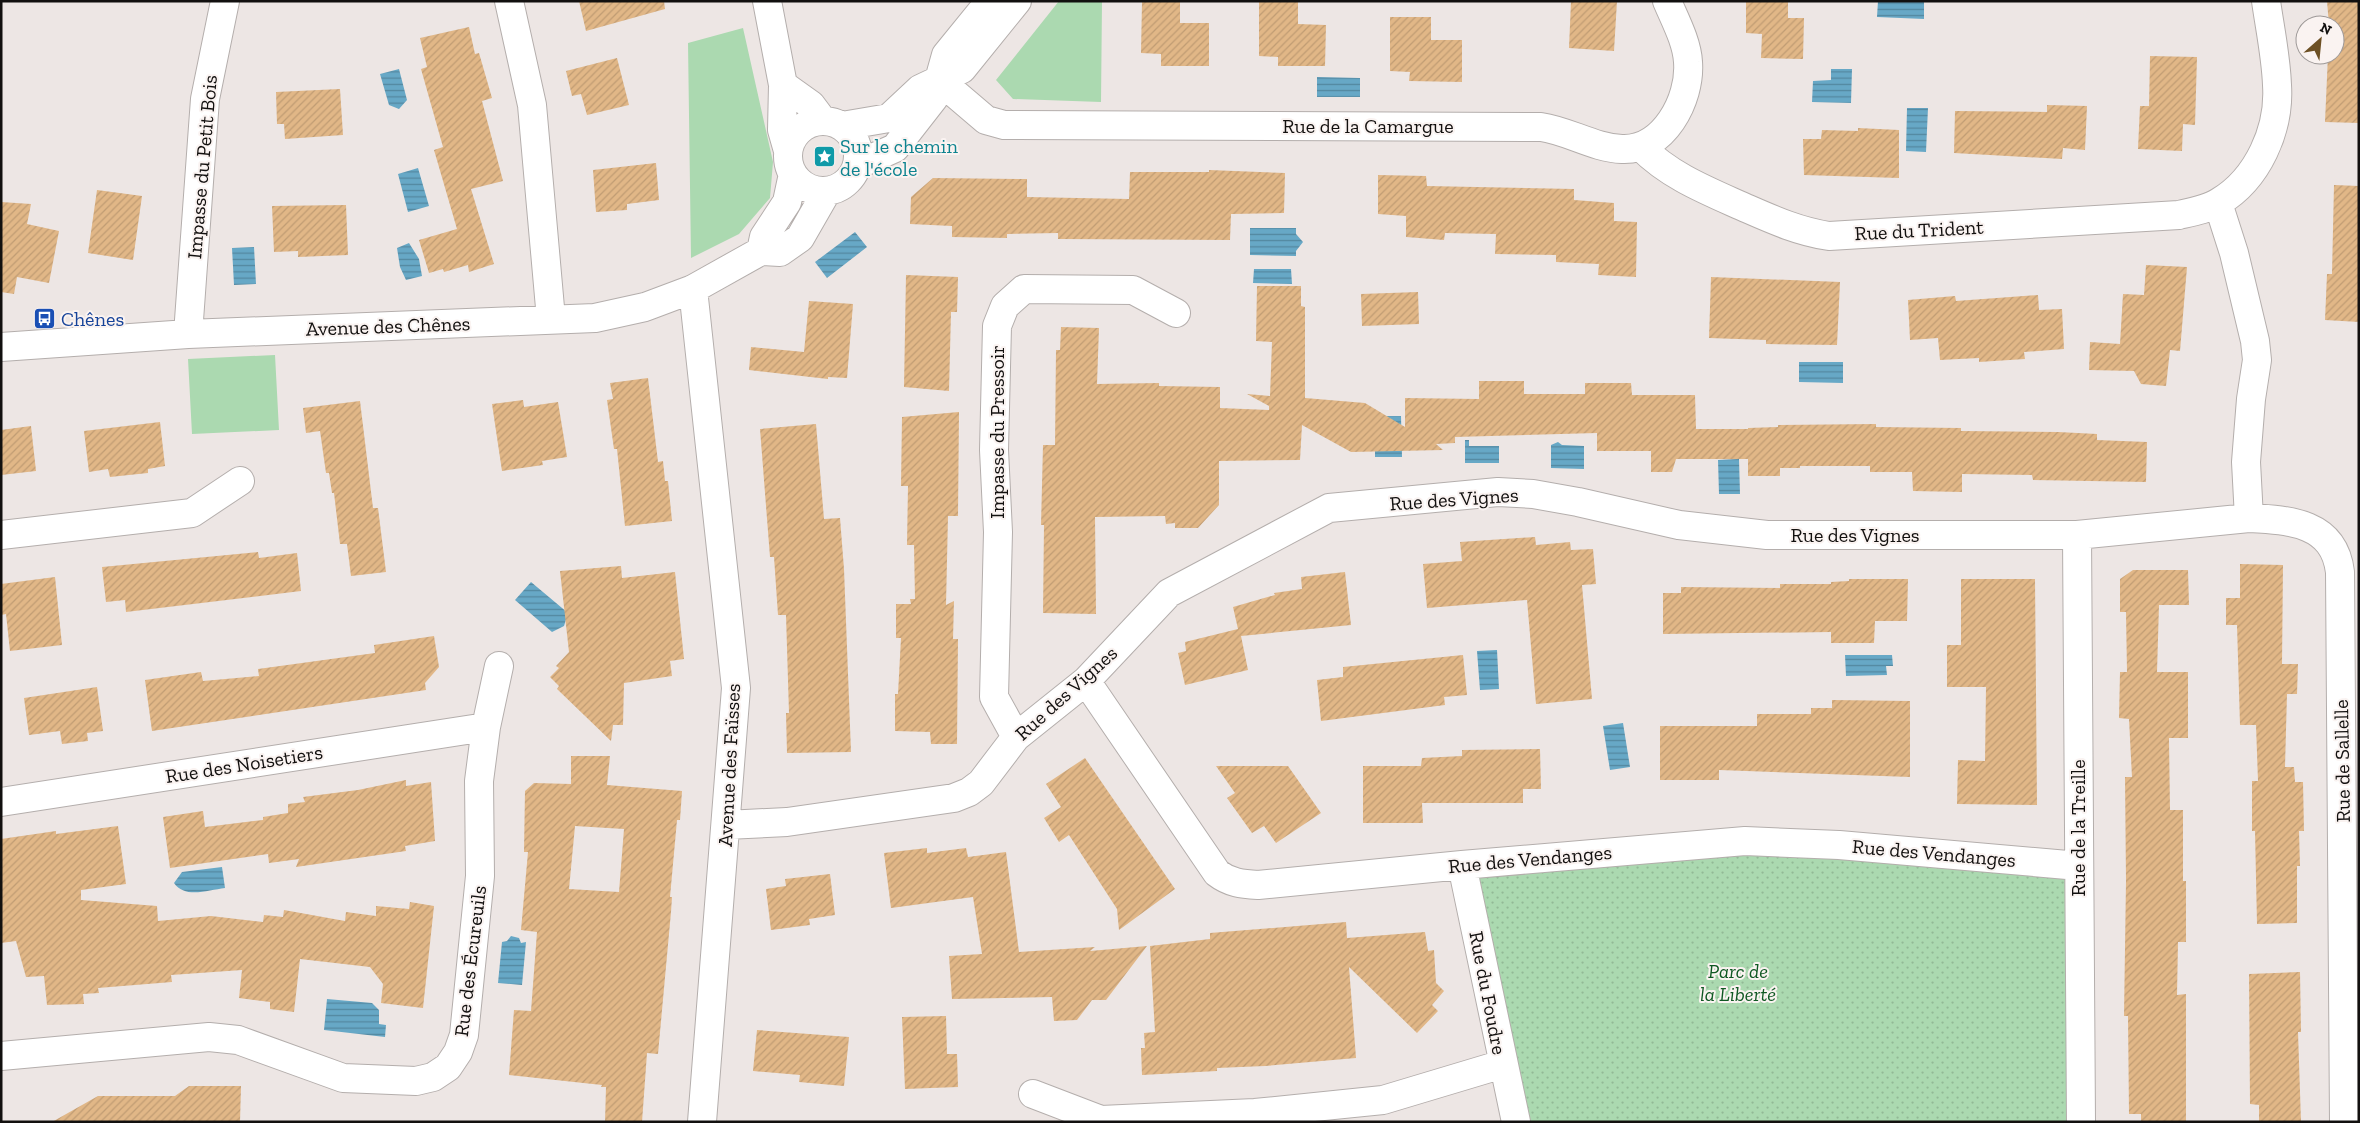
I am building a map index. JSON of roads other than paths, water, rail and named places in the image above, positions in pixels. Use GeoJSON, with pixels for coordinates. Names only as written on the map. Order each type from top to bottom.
{"type":"FeatureCollection","features":[{"type":"Feature","properties":{"kind":"street","name":"Impasse du Petit Bois"},"geometry":{"type":"LineString","coordinates":[[188,334],[206,99],[225,1]]}},
{"type":"Feature","properties":{"kind":"street"},"geometry":{"type":"LineString","coordinates":[[509,1],[532,105],[550,319]]}},
{"type":"Feature","properties":{"kind":"street"},"geometry":{"type":"LineString","coordinates":[[767,1],[783,85],[782,130],[790,163],[808,188],[827,191],[846,182],[857,165],[858,154],[856,143],[850,133],[833,123],[783,85]]}},
{"type":"Feature","properties":{"kind":"street"},"geometry":{"type":"LineString","coordinates":[[857,165],[895,148],[934,98],[946,55],[990,1]]}},
{"type":"Feature","properties":{"kind":"street"},"geometry":{"type":"LineString","coordinates":[[761,251],[764,237],[787,202],[790,163],[796,133],[813,122],[833,123],[889,118],[920,89],[962,69],[1017,1]]}},
{"type":"Feature","properties":{"kind":"street"},"geometry":{"type":"LineString","coordinates":[[1641,147],[1660,136],[1681,100],[1687,82],[1688,62],[1684,45],[1667,1]]}},
{"type":"Feature","properties":{"kind":"street","name":"Rue du Trident"},"geometry":{"type":"LineString","coordinates":[[1641,147],[1658,164],[1685,181],[1791,228],[1829,236],[2179,215],[2218,203],[2235,191],[2248,177],[2263,154],[2272,132],[2278,86],[2266,1]]}},
{"type":"Feature","properties":{"kind":"street","name":"Rue de la Camargue"},"geometry":{"type":"LineString","coordinates":[[939,80],[986,120],[1004,125],[1541,127],[1560,130],[1600,146],[1622,149],[1641,147]]}},
{"type":"Feature","properties":{"kind":"street","name":"Avenue des Chênes"},"geometry":{"type":"LineString","coordinates":[[1,347],[188,334],[595,318],[645,307],[693,289],[761,251],[780,252],[800,238],[827,191]]}},
{"type":"Feature","properties":{"kind":"street"},"geometry":{"type":"LineString","coordinates":[[2218,203],[2234,253],[2256,341],[2257,360],[2251,399],[2246,462],[2249,518]]}},
{"type":"Feature","properties":{"kind":"street","name":"Avenue des Faïsses"},"geometry":{"type":"LineString","coordinates":[[693,289],[736,688],[702,1122]]}},
{"type":"Feature","properties":{"kind":"street","name":"Impasse du Pressoir"},"geometry":{"type":"LineString","coordinates":[[1016,737],[994,697],[998,532],[994,450],[997,326],[1005,306],[1024,289],[1133,290],[1176,313]]}},
{"type":"Feature","properties":{"kind":"street"},"geometry":{"type":"LineString","coordinates":[[1,535],[192,513],[240,481]]}},
{"type":"Feature","properties":{"kind":"street","name":"Rue des Vignes"},"geometry":{"type":"LineString","coordinates":[[726,825],[787,822],[954,798],[969,792],[981,783],[1016,737],[1086,681],[1169,593],[1329,508],[1498,492],[1532,494],[1578,502],[1679,525],[1767,535],[2077,535],[2249,518],[2295,523],[2314,530]]}},
{"type":"Feature","properties":{"kind":"street","name":"Rue de Sallelle"},"geometry":{"type":"LineString","coordinates":[[2314,530],[2325,537],[2332,546],[2338,558],[2340,572],[2344,1122]]}},
{"type":"Feature","properties":{"kind":"street","name":"Rue de la Treille"},"geometry":{"type":"LineString","coordinates":[[2077,535],[2081,1122]]}},
{"type":"Feature","properties":{"kind":"street","name":"Rue des Écureuils"},"geometry":{"type":"LineString","coordinates":[[1,1056],[209,1038],[238,1040],[343,1078],[416,1081],[433,1077],[448,1067],[458,1052],[464,1035],[480,876],[479,781],[486,727],[499,666]]}},
{"type":"Feature","properties":{"kind":"street","name":"Rue des Vendanges"},"geometry":{"type":"LineString","coordinates":[[1086,681],[1216,873],[1227,881],[1258,885],[1462,865],[1745,841],[1839,845],[2079,866]]}},
{"type":"Feature","properties":{"kind":"street","name":"Rue des Noisetiers"},"geometry":{"type":"LineString","coordinates":[[1,802],[486,727]]}},
{"type":"Feature","properties":{"kind":"street","name":"Rue du Foudre"},"geometry":{"type":"LineString","coordinates":[[1462,865],[1516,1122]]}},
{"type":"Feature","properties":{"kind":"street"},"geometry":{"type":"LineString","coordinates":[[1032,1094],[1101,1120],[1255,1113],[1383,1100],[1503,1064]]}},
{"type":"Feature","properties":{"kind":"water"},"geometry":{"type":"Polygon","coordinates":[[[1878,1],[1924,1],[1924,19],[1877,17],[1878,1]]]}},
{"type":"Feature","properties":{"kind":"water"},"geometry":{"type":"Polygon","coordinates":[[[399,69],[407,100],[399,109],[389,105],[380,74],[399,69]]]}},
{"type":"Feature","properties":{"kind":"water"},"geometry":{"type":"Polygon","coordinates":[[[1831,69],[1852,69],[1851,103],[1812,102],[1813,81],[1831,80],[1831,69]]]}},
{"type":"Feature","properties":{"kind":"water"},"geometry":{"type":"Polygon","coordinates":[[[1317,77],[1360,78],[1360,97],[1317,97],[1317,77]]]}},
{"type":"Feature","properties":{"kind":"water"},"geometry":{"type":"Polygon","coordinates":[[[1907,108],[1928,108],[1926,152],[1906,151],[1907,108]]]}},
{"type":"Feature","properties":{"kind":"water"},"geometry":{"type":"Polygon","coordinates":[[[418,168],[429,206],[408,212],[398,174],[418,168]]]}},
{"type":"Feature","properties":{"kind":"water"},"geometry":{"type":"Polygon","coordinates":[[[1250,228],[1296,228],[1296,234],[1303,242],[1296,251],[1296,256],[1250,255],[1250,228]]]}},
{"type":"Feature","properties":{"kind":"water"},"geometry":{"type":"Polygon","coordinates":[[[855,232],[867,247],[827,278],[815,262],[855,232]]]}},
{"type":"Feature","properties":{"kind":"water"},"geometry":{"type":"Polygon","coordinates":[[[409,243],[419,259],[422,276],[406,280],[400,267],[397,248],[409,243]]]}},
{"type":"Feature","properties":{"kind":"water"},"geometry":{"type":"Polygon","coordinates":[[[254,247],[256,284],[234,285],[232,248],[254,247]]]}},
{"type":"Feature","properties":{"kind":"water"},"geometry":{"type":"Polygon","coordinates":[[[1254,269],[1291,269],[1292,284],[1253,283],[1254,269]]]}},
{"type":"Feature","properties":{"kind":"water"},"geometry":{"type":"Polygon","coordinates":[[[1799,362],[1843,362],[1843,383],[1799,382],[1799,362]]]}},
{"type":"Feature","properties":{"kind":"water"},"geometry":{"type":"Polygon","coordinates":[[[1382,416],[1401,416],[1402,457],[1375,457],[1375,431],[1382,416]]]}},
{"type":"Feature","properties":{"kind":"water"},"geometry":{"type":"Polygon","coordinates":[[[1465,440],[1469,440],[1469,446],[1499,446],[1499,463],[1465,463],[1465,440]]]}},
{"type":"Feature","properties":{"kind":"water"},"geometry":{"type":"Polygon","coordinates":[[[1558,442],[1562,445],[1584,446],[1584,469],[1551,468],[1551,445],[1558,442]]]}},
{"type":"Feature","properties":{"kind":"water"},"geometry":{"type":"Polygon","coordinates":[[[1739,459],[1740,494],[1719,494],[1718,460],[1739,459]]]}},
{"type":"Feature","properties":{"kind":"water"},"geometry":{"type":"Polygon","coordinates":[[[531,582],[568,613],[564,626],[552,632],[515,600],[531,582]]]}},
{"type":"Feature","properties":{"kind":"water"},"geometry":{"type":"Polygon","coordinates":[[[1497,650],[1499,689],[1480,690],[1477,651],[1497,650]]]}},
{"type":"Feature","properties":{"kind":"water"},"geometry":{"type":"Polygon","coordinates":[[[1845,655],[1892,655],[1893,666],[1886,666],[1887,675],[1846,676],[1845,655]]]}},
{"type":"Feature","properties":{"kind":"water"},"geometry":{"type":"Polygon","coordinates":[[[1623,723],[1630,767],[1610,770],[1603,726],[1623,723]]]}},
{"type":"Feature","properties":{"kind":"water"},"geometry":{"type":"Polygon","coordinates":[[[222,867],[225,888],[204,892],[190,892],[184,891],[174,883],[182,872],[222,867]]]}},
{"type":"Feature","properties":{"kind":"water"},"geometry":{"type":"Polygon","coordinates":[[[511,936],[519,938],[521,943],[526,942],[522,985],[498,983],[502,942],[507,941],[511,936]]]}},
{"type":"Feature","properties":{"kind":"water"},"geometry":{"type":"Polygon","coordinates":[[[327,999],[372,1003],[379,1010],[379,1024],[386,1025],[385,1037],[324,1030],[327,999]]]}},
{"type":"Feature","properties":{"kind":"place","name":"Sur le chemin de l'école"},"geometry":{"type":"Point","coordinates":[824,157]}},
{"type":"Feature","properties":{"kind":"place","name":"Chênes"},"geometry":{"type":"Point","coordinates":[45,319]}},
{"type":"Feature","properties":{"kind":"park label","name":"Parc de la Liberté"},"geometry":{"type":"Point","coordinates":[1738,982]}}]}
